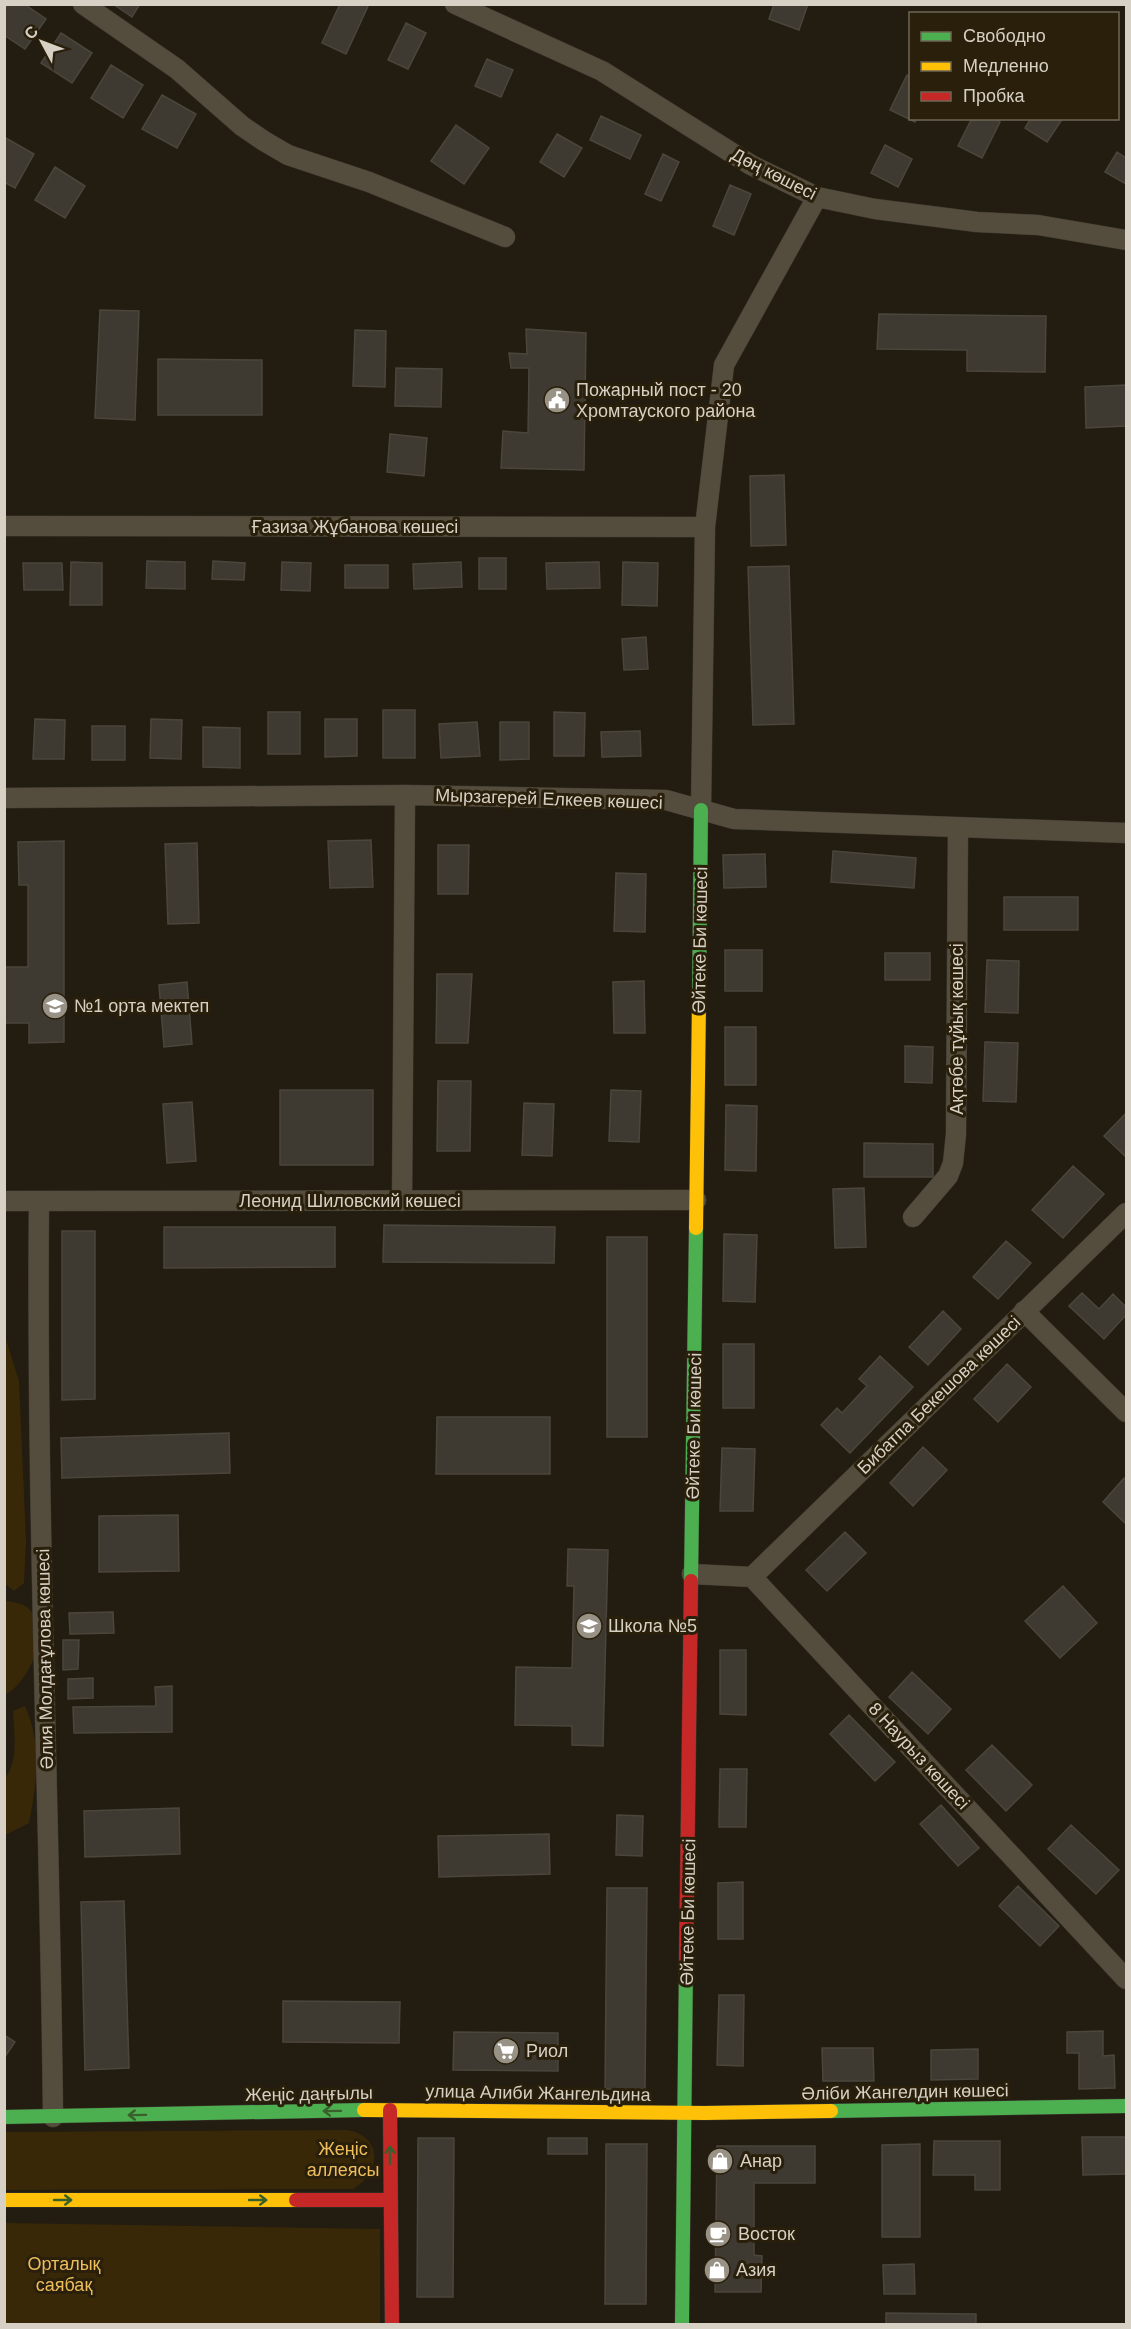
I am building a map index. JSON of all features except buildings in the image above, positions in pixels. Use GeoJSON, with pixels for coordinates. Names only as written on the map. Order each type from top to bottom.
{"type":"FeatureCollection","features":[{"type":"Feature","properties":{"kind":"street"},"geometry":{"type":"LineString","coordinates":[[83,4],[177,69],[242,126],[288,155],[369,182],[505,237]]}},
{"type":"Feature","properties":{"kind":"street","name":"Дөң көшесі"},"geometry":{"type":"LineString","coordinates":[[455,4],[602,70],[751,165],[817,197],[874,209],[977,222],[1038,225],[1126,240]]}},
{"type":"Feature","properties":{"kind":"street","name":"Әйтеке Би көшесі"},"geometry":{"type":"LineString","coordinates":[[682,2325],[705,527],[724,365],[817,197]]}},
{"type":"Feature","properties":{"kind":"street","name":"Ғазиза Жұбанова көшесі"},"geometry":{"type":"LineString","coordinates":[[4,526],[705,527]]}},
{"type":"Feature","properties":{"kind":"street"},"geometry":{"type":"LineString","coordinates":[[402,1200],[405,795]]}},
{"type":"Feature","properties":{"kind":"street","name":"Мырзагерей Елкеев көшесі"},"geometry":{"type":"LineString","coordinates":[[4,798],[405,795],[666,800],[734,819],[1126,833]]}},
{"type":"Feature","properties":{"kind":"street","name":"Ақтөбе тұйық көшесі"},"geometry":{"type":"LineString","coordinates":[[913,1217],[948,1176],[953,1163],[956,1134],[958,828]]}},
{"type":"Feature","properties":{"kind":"street","name":"Леонид Шиловский көшесі"},"geometry":{"type":"LineString","coordinates":[[4,1201],[696,1200]]}},
{"type":"Feature","properties":{"kind":"street","name":"Әлия Молдағұлова көшесі"},"geometry":{"type":"LineString","coordinates":[[39,1201],[45,1652],[54,2045],[53,2117]]}},
{"type":"Feature","properties":{"kind":"street","name":"Бибатпа Бекешова көшесі"},"geometry":{"type":"LineString","coordinates":[[752,1577],[1126,1213]]}},
{"type":"Feature","properties":{"kind":"street"},"geometry":{"type":"LineString","coordinates":[[1024,1311],[1126,1412]]}},
{"type":"Feature","properties":{"kind":"street"},"geometry":{"type":"LineString","coordinates":[[692,1575],[752,1577]]}},
{"type":"Feature","properties":{"kind":"street","name":"8 Наурыз көшесі"},"geometry":{"type":"LineString","coordinates":[[752,1577],[1126,1979]]}},
{"type":"Feature","properties":{"kind":"street","name":"Әліби Жангелдин көшесі"},"geometry":{"type":"LineString","coordinates":[[685,2113],[1126,2106]]}},
{"type":"Feature","properties":{"kind":"street","name":"Жеңіс даңғылы"},"geometry":{"type":"LineString","coordinates":[[4,2117],[390,2110],[392,2325]]}},
{"type":"Feature","properties":{"kind":"street","name":"улица Алиби Жангельдина"},"geometry":{"type":"LineString","coordinates":[[390,2110],[685,2113]]}},
{"type":"Feature","properties":{"kind":"street"},"geometry":{"type":"LineString","coordinates":[[4,2200],[390,2200]]}},
{"type":"Feature","properties":{"kind":"green space"},"geometry":{"type":"Polygon","coordinates":[[[4,1333],[19,1381],[26,1541],[24,1583],[14,1591],[4,1583],[4,1333]]]}},
{"type":"Feature","properties":{"kind":"green space"},"geometry":{"type":"Polygon","coordinates":[[[4,1600],[27,1607],[35,1617],[38,1628],[38,1641],[30,1667],[23,1679],[5,1695],[4,1600]]]}},
{"type":"Feature","properties":{"kind":"green space"},"geometry":{"type":"Polygon","coordinates":[[[25,1706],[36,1749],[34,1793],[29,1823],[5,1835],[5,1778],[12,1763],[15,1746],[13,1711],[25,1706]]]}},
{"type":"Feature","properties":{"kind":"green space","name":"Жеңіс аллеясы"},"geometry":{"type":"Polygon","coordinates":[[[347,2130],[367,2139],[374,2155],[369,2173],[363,2182],[353,2189],[5,2190],[4,2132],[347,2130]]]}},
{"type":"Feature","properties":{"kind":"green space","name":"Орталық саябақ"},"geometry":{"type":"Polygon","coordinates":[[[5,2223],[380,2229],[380,2324],[5,2324],[5,2223]]]}},
{"type":"Feature","properties":{"kind":"traffic: fast"},"geometry":{"type":"LineString","coordinates":[[699,1003],[701,810]]}},
{"type":"Feature","properties":{"kind":"traffic: fast"},"geometry":{"type":"LineString","coordinates":[[691,1581],[696,1228]]}},
{"type":"Feature","properties":{"kind":"traffic: fast"},"geometry":{"type":"LineString","coordinates":[[682,2324],[686,1966]]}},
{"type":"Feature","properties":{"kind":"traffic: fast"},"geometry":{"type":"LineString","coordinates":[[831,2111],[1126,2106]]}},
{"type":"Feature","properties":{"kind":"traffic: fast"},"geometry":{"type":"LineString","coordinates":[[4,2117],[364,2110]]}},
{"type":"Feature","properties":{"kind":"traffic: slow"},"geometry":{"type":"LineString","coordinates":[[696,1228],[699,1003]]}},
{"type":"Feature","properties":{"kind":"traffic: slow"},"geometry":{"type":"LineString","coordinates":[[364,2110],[705,2113],[831,2111]]}},
{"type":"Feature","properties":{"kind":"traffic: slow"},"geometry":{"type":"LineString","coordinates":[[4,2200],[296,2200]]}},
{"type":"Feature","properties":{"kind":"traffic: jam"},"geometry":{"type":"LineString","coordinates":[[686,1966],[691,1581]]}},
{"type":"Feature","properties":{"kind":"traffic: jam"},"geometry":{"type":"LineString","coordinates":[[390,2110],[392,2324]]}},
{"type":"Feature","properties":{"kind":"traffic: jam"},"geometry":{"type":"LineString","coordinates":[[296,2200],[390,2200]]}},
{"type":"Feature","properties":{"kind":"place","name":"Пожарный пост - 20 Хромтауского района"},"geometry":{"type":"Point","coordinates":[557,400]}},
{"type":"Feature","properties":{"kind":"place","name":"№1 орта мектеп"},"geometry":{"type":"Point","coordinates":[55,1006]}},
{"type":"Feature","properties":{"kind":"place","name":"Школа №5"},"geometry":{"type":"Point","coordinates":[589,1626]}},
{"type":"Feature","properties":{"kind":"place","name":"Риол"},"geometry":{"type":"Point","coordinates":[506,2051]}},
{"type":"Feature","properties":{"kind":"place","name":"Анар"},"geometry":{"type":"Point","coordinates":[720,2161]}},
{"type":"Feature","properties":{"kind":"place","name":"Восток"},"geometry":{"type":"Point","coordinates":[718,2234]}},
{"type":"Feature","properties":{"kind":"place","name":"Азия"},"geometry":{"type":"Point","coordinates":[717,2270]}}]}
